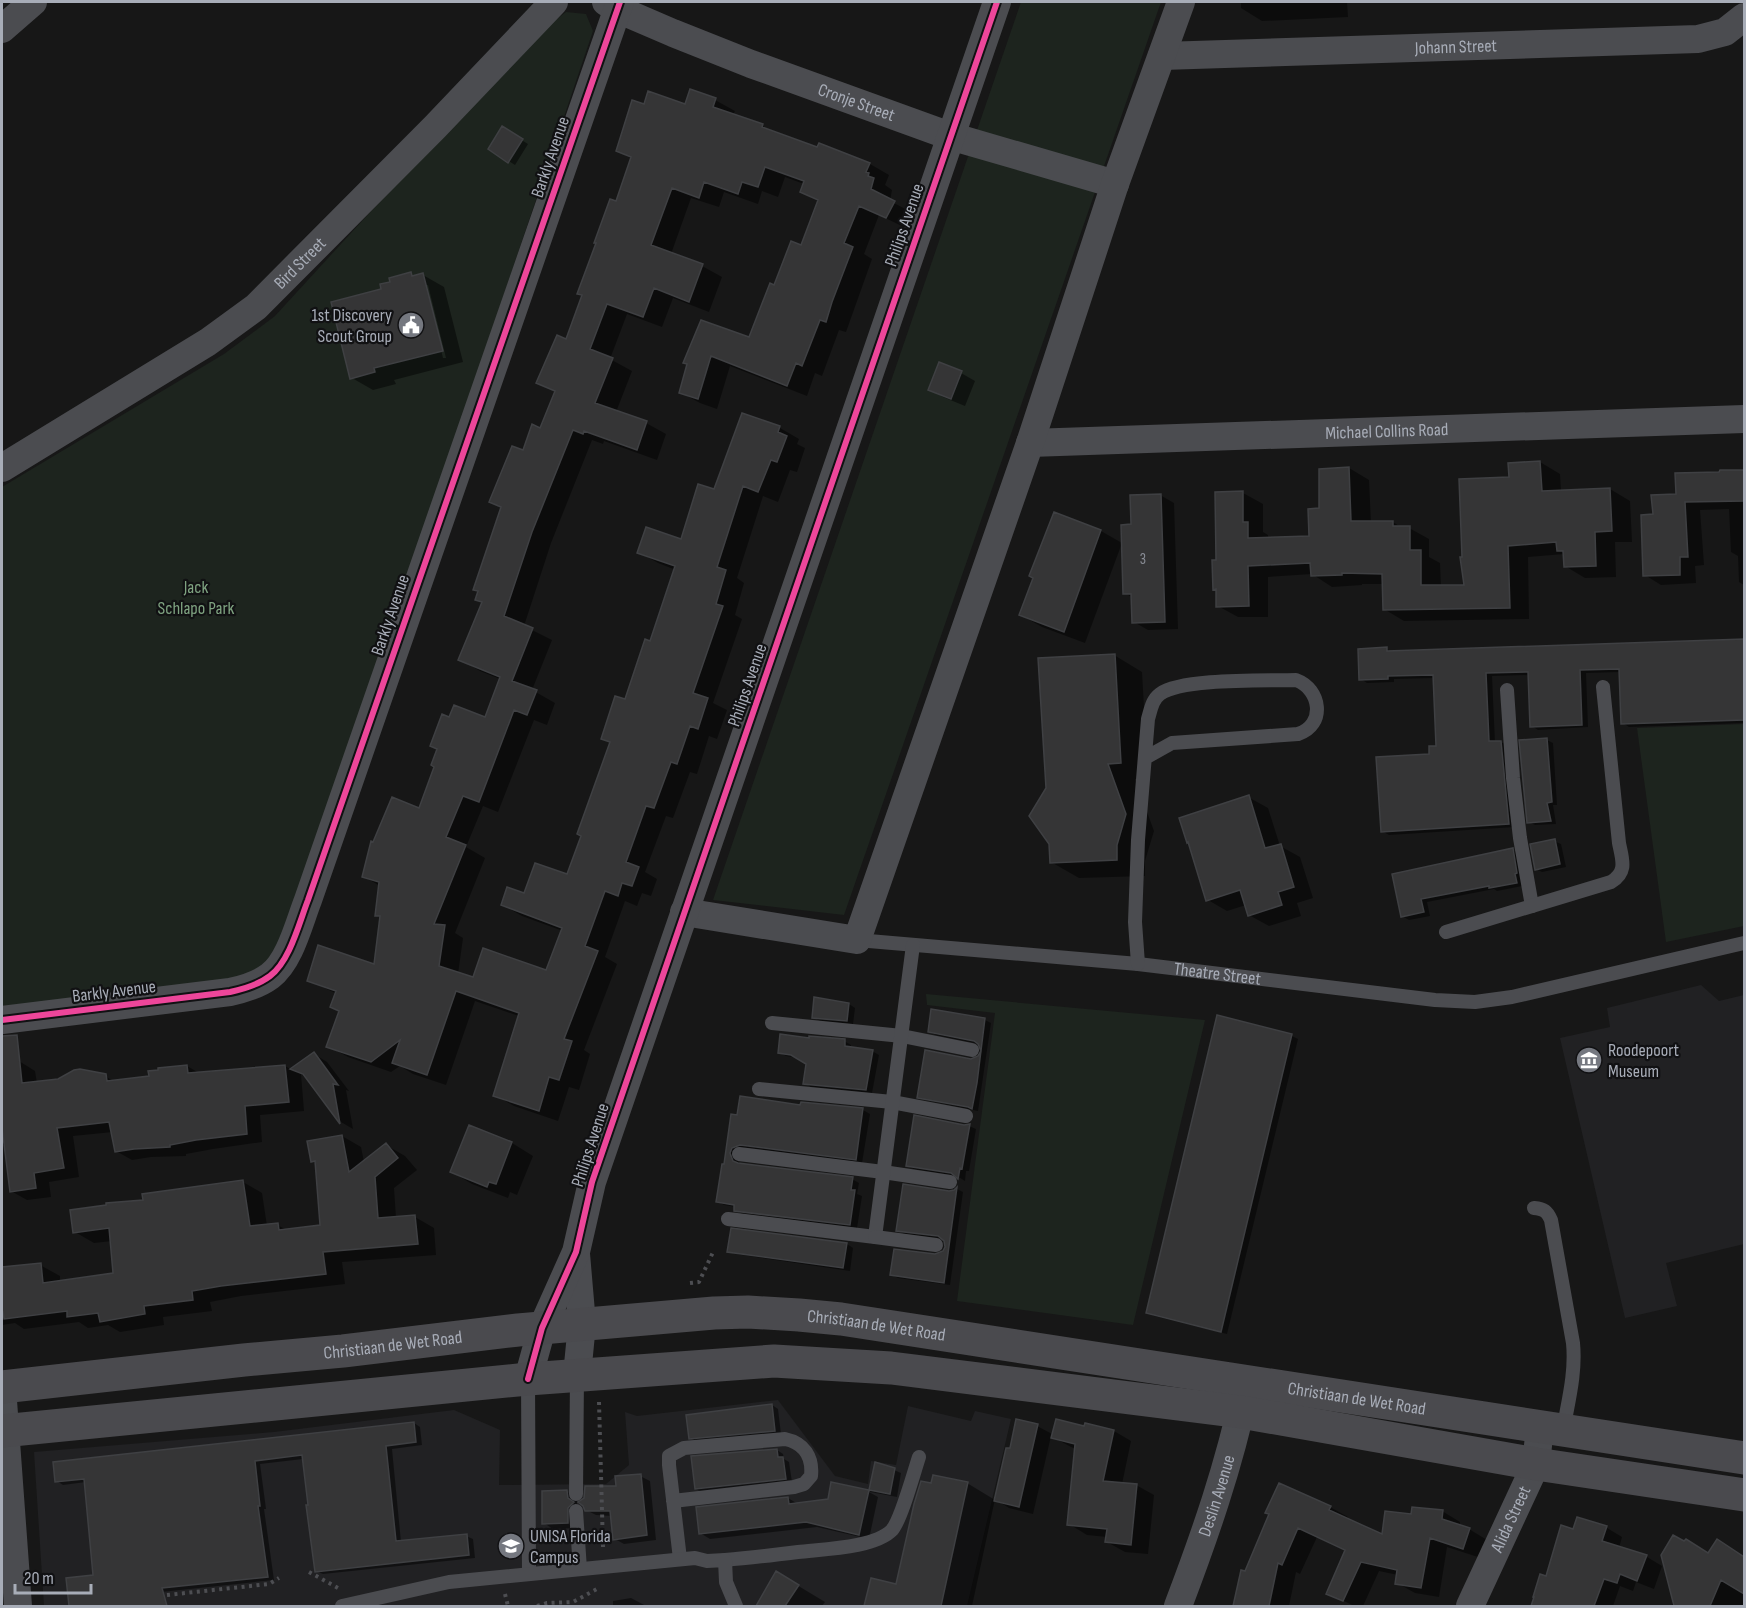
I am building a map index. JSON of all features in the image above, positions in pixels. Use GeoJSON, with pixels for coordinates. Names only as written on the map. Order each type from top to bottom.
{"type":"FeatureCollection","features":[{"type":"Feature","properties":{"kind":"main road","name":"Christiaan de Wet Road"},"geometry":{"type":"LineString","coordinates":[[2,1387],[582,1324],[714,1313],[799,1315],[841,1319],[1244,1397],[1536,1464],[1744,1496]]}},
{"type":"Feature","properties":{"kind":"main road","name":"Christiaan de Wet Road"},"geometry":{"type":"LineString","coordinates":[[3,1431],[528,1379],[774,1361],[813,1362],[1244,1397],[1552,1429],[1744,1458]]}},
{"type":"Feature","properties":{"kind":"street"},"geometry":{"type":"LineString","coordinates":[[2,29],[33,2]]}},
{"type":"Feature","properties":{"kind":"street","name":"Bird Street"},"geometry":{"type":"LineString","coordinates":[[2,468],[208,342],[256,307],[435,127],[554,2]]}},
{"type":"Feature","properties":{"kind":"street","name":"Philips Avenue"},"geometry":{"type":"LineString","coordinates":[[528,1379],[542,1328],[576,1252],[592,1182],[997,2]]}},
{"type":"Feature","properties":{"kind":"street"},"geometry":{"type":"LineString","coordinates":[[857,940],[1030,443],[1115,184],[1181,2]]}},
{"type":"Feature","properties":{"kind":"street","name":"Cronje Street"},"geometry":{"type":"LineString","coordinates":[[614,4],[751,64],[950,136],[1115,184]]}},
{"type":"Feature","properties":{"kind":"street","name":"Barkly Avenue"},"geometry":{"type":"LineString","coordinates":[[2,1020],[230,992],[262,981],[281,964],[308,900],[614,4]]}},
{"type":"Feature","properties":{"kind":"street","name":"Johann Street"},"geometry":{"type":"LineString","coordinates":[[1162,56],[1698,39],[1725,32],[1744,17]]}},
{"type":"Feature","properties":{"kind":"street","name":"Michael Collins Road"},"geometry":{"type":"LineString","coordinates":[[1030,443],[1744,419]]}},
{"type":"Feature","properties":{"kind":"street","name":"Theatre Street"},"geometry":{"type":"LineString","coordinates":[[684,912],[857,940]]}},
{"type":"Feature","properties":{"kind":"street","name":"Philips Avenue"},"geometry":{"type":"LineString","coordinates":[[576,1252],[587,1375]]}},
{"type":"Feature","properties":{"kind":"street"},"geometry":{"type":"LineString","coordinates":[[2,1387],[3,1431],[18,1606]]}},
{"type":"Feature","properties":{"kind":"street","name":"Deslin Avenue"},"geometry":{"type":"LineString","coordinates":[[1178,1606],[1209,1525],[1244,1397]]}},
{"type":"Feature","properties":{"kind":"street","name":"Alida Street"},"geometry":{"type":"LineString","coordinates":[[1470,1606],[1552,1429]]}},
{"type":"Feature","properties":{"kind":"lane"},"geometry":{"type":"LineString","coordinates":[[1138,964],[1135,922],[1138,840],[1148,719],[1153,701],[1161,693],[1172,689],[1204,684],[1296,680],[1307,685],[1316,703],[1317,717],[1311,728],[1298,734],[1172,743],[1145,758]]}},
{"type":"Feature","properties":{"kind":"lane"},"geometry":{"type":"LineString","coordinates":[[1446,932],[1611,882],[1622,873],[1603,687]]}},
{"type":"Feature","properties":{"kind":"lane"},"geometry":{"type":"LineString","coordinates":[[1507,690],[1513,778],[1520,838],[1532,906]]}},
{"type":"Feature","properties":{"kind":"lane","name":"Theatre Street"},"geometry":{"type":"LineString","coordinates":[[857,940],[1138,964],[1435,1000],[1475,1002],[1512,997],[1744,943]]}},
{"type":"Feature","properties":{"kind":"lane"},"geometry":{"type":"LineString","coordinates":[[875,1236],[913,945]]}},
{"type":"Feature","properties":{"kind":"lane"},"geometry":{"type":"LineString","coordinates":[[772,1023],[902,1036],[972,1050]]}},
{"type":"Feature","properties":{"kind":"lane"},"geometry":{"type":"LineString","coordinates":[[759,1089],[892,1102],[966,1116]]}},
{"type":"Feature","properties":{"kind":"lane"},"geometry":{"type":"LineString","coordinates":[[739,1154],[950,1182]]}},
{"type":"Feature","properties":{"kind":"lane"},"geometry":{"type":"LineString","coordinates":[[1534,1208],[1546,1211],[1551,1220],[1574,1356],[1572,1380],[1552,1429]]}},
{"type":"Feature","properties":{"kind":"lane"},"geometry":{"type":"LineString","coordinates":[[728,1219],[936,1245]]}},
{"type":"Feature","properties":{"kind":"lane"},"geometry":{"type":"LineString","coordinates":[[576,1494],[587,1375]]}},
{"type":"Feature","properties":{"kind":"lane"},"geometry":{"type":"LineString","coordinates":[[528,1379],[529,1574]]}},
{"type":"Feature","properties":{"kind":"lane"},"geometry":{"type":"LineString","coordinates":[[673,1501],[804,1484],[811,1476],[810,1459],[800,1445],[785,1439],[684,1448],[669,1456],[669,1465],[673,1501],[680,1559]]}},
{"type":"Feature","properties":{"kind":"lane"},"geometry":{"type":"LineString","coordinates":[[342,1606],[449,1582],[680,1559],[725,1560],[846,1547],[867,1542],[891,1531],[898,1521],[919,1457]]}},
{"type":"Feature","properties":{"kind":"lane"},"geometry":{"type":"LineString","coordinates":[[576,1511],[580,1569]]}},
{"type":"Feature","properties":{"kind":"lane"},"geometry":{"type":"LineString","coordinates":[[725,1560],[726,1582],[736,1606]]}},
{"type":"Feature","properties":{"kind":"path"},"geometry":{"type":"LineString","coordinates":[[537,1606],[546,1603],[571,1604],[605,1584],[587,1375]]}},
{"type":"Feature","properties":{"kind":"path"},"geometry":{"type":"LineString","coordinates":[[309,1572],[341,1589]]}},
{"type":"Feature","properties":{"kind":"path"},"geometry":{"type":"LineString","coordinates":[[167,1595],[270,1584],[279,1578]]}},
{"type":"Feature","properties":{"kind":"shaded area"},"geometry":{"type":"Polygon","coordinates":[[[1701,985],[1719,1001],[1744,995],[1744,1244],[1666,1263],[1677,1306],[1625,1318],[1560,1038],[1610,1027],[1607,1008],[1701,985]]]}},
{"type":"Feature","properties":{"kind":"shaded area","name":"UNISA Florida Campus"},"geometry":{"type":"Polygon","coordinates":[[[778,1400],[835,1476],[868,1484],[871,1461],[896,1465],[908,1406],[971,1421],[975,1411],[1011,1419],[967,1606],[44,1606],[34,1452],[274,1432],[454,1410],[500,1430],[499,1485],[606,1484],[629,1465],[625,1412],[637,1416],[778,1400]]]}},
{"type":"Feature","properties":{"kind":"green space"},"geometry":{"type":"Polygon","coordinates":[[[1021,2],[1161,2],[844,915],[713,900],[1021,2]]]}},
{"type":"Feature","properties":{"kind":"green space","name":"Jack Schlapo Park"},"geometry":{"type":"Polygon","coordinates":[[[566,12],[586,14],[593,31],[282,946],[254,976],[2,1011],[2,487],[224,354],[275,316],[527,42],[566,12]]]}},
{"type":"Feature","properties":{"kind":"green space"},"geometry":{"type":"Polygon","coordinates":[[[1744,724],[1744,926],[1666,942],[1637,728],[1744,724]]]}},
{"type":"Feature","properties":{"kind":"green space"},"geometry":{"type":"Polygon","coordinates":[[[926,994],[1205,1020],[1133,1325],[957,1301],[995,1013],[927,1005],[926,994]]]}},
{"type":"Feature","properties":{"kind":"building"},"geometry":{"type":"Polygon","coordinates":[[[690,89],[716,98],[713,107],[763,124],[762,127],[817,147],[819,143],[870,163],[866,172],[869,173],[868,176],[874,178],[871,189],[895,201],[886,218],[859,206],[844,243],[853,247],[826,322],[820,320],[802,366],[796,363],[787,386],[711,356],[698,399],[679,393],[687,364],[683,363],[701,320],[749,337],[770,283],[774,285],[791,241],[801,245],[818,200],[800,192],[804,181],[765,167],[758,187],[742,182],[738,194],[704,182],[699,198],[672,188],[651,245],[703,264],[689,302],[654,288],[643,317],[607,304],[590,349],[613,358],[595,403],[647,421],[637,450],[584,431],[583,434],[573,430],[532,532],[504,616],[533,628],[512,681],[537,690],[527,715],[514,710],[479,802],[463,796],[446,837],[466,845],[434,924],[445,925],[439,966],[473,977],[483,948],[546,970],[562,928],[501,905],[507,887],[524,893],[535,863],[567,874],[581,836],[577,834],[610,742],[601,739],[615,696],[625,699],[645,639],[650,641],[675,566],[637,553],[646,527],[681,539],[698,484],[714,489],[742,413],[780,426],[778,432],[787,436],[777,462],[771,460],[758,492],[743,486],[717,567],[726,570],[716,604],[723,606],[693,693],[708,698],[698,729],[690,726],[677,764],[671,762],[654,808],[646,806],[626,862],[639,867],[632,886],[622,883],[618,896],[605,891],[585,946],[598,951],[564,1039],[572,1041],[559,1080],[549,1077],[539,1111],[493,1096],[519,1013],[456,991],[427,1075],[392,1063],[400,1040],[371,1062],[326,1047],[339,1011],[330,1007],[336,991],[307,981],[318,945],[374,964],[380,916],[375,916],[379,882],[362,877],[371,841],[373,842],[392,797],[419,808],[434,767],[431,765],[437,749],[430,746],[442,714],[449,717],[454,705],[485,717],[500,677],[458,660],[482,602],[475,600],[478,591],[473,590],[501,507],[489,502],[512,446],[523,450],[532,424],[540,428],[555,391],[536,383],[557,335],[566,339],[582,295],[577,294],[596,243],[594,243],[610,199],[616,201],[631,157],[616,151],[632,100],[644,104],[648,91],[685,104],[690,89]]]}},
{"type":"Feature","properties":{"kind":"building"},"geometry":{"type":"Polygon","coordinates":[[[502,126],[523,139],[508,163],[488,149],[502,126]]]}},
{"type":"Feature","properties":{"kind":"building","name":"1st Discovery Scout Group"},"geometry":{"type":"Polygon","coordinates":[[[411,272],[412,276],[423,273],[443,351],[374,368],[375,372],[350,379],[331,302],[381,289],[380,284],[390,282],[389,278],[411,272]]]}},
{"type":"Feature","properties":{"kind":"building"},"geometry":{"type":"Polygon","coordinates":[[[939,362],[962,371],[951,399],[928,390],[939,362]]]}},
{"type":"Feature","properties":{"kind":"building"},"geometry":{"type":"Polygon","coordinates":[[[1540,461],[1542,491],[1610,488],[1612,531],[1595,532],[1596,566],[1564,567],[1563,551],[1557,551],[1556,542],[1508,546],[1510,608],[1383,610],[1382,574],[1342,573],[1342,575],[1311,576],[1310,563],[1248,566],[1249,606],[1216,607],[1212,560],[1216,560],[1215,492],[1243,491],[1243,522],[1248,522],[1248,538],[1309,536],[1308,509],[1319,508],[1319,469],[1349,467],[1351,521],[1393,521],[1393,526],[1410,526],[1410,550],[1421,550],[1421,585],[1464,585],[1460,557],[1462,557],[1459,479],[1509,477],[1508,463],[1540,461]]]}},
{"type":"Feature","properties":{"kind":"building"},"geometry":{"type":"Polygon","coordinates":[[[1720,470],[1744,470],[1744,501],[1685,502],[1688,557],[1680,557],[1680,575],[1643,576],[1641,515],[1653,514],[1651,495],[1676,494],[1675,473],[1719,472],[1720,470]]]}},
{"type":"Feature","properties":{"kind":"building"},"geometry":{"type":"Polygon","coordinates":[[[1161,494],[1165,622],[1132,623],[1131,594],[1123,594],[1121,525],[1131,524],[1130,495],[1161,494]]]}},
{"type":"Feature","properties":{"kind":"building"},"geometry":{"type":"Polygon","coordinates":[[[1054,512],[1101,530],[1064,632],[1019,615],[1033,578],[1029,576],[1054,512]]]}},
{"type":"Feature","properties":{"kind":"building"},"geometry":{"type":"Polygon","coordinates":[[[1744,639],[1744,720],[1621,724],[1619,669],[1580,670],[1582,725],[1530,727],[1528,672],[1486,673],[1489,741],[1501,741],[1509,824],[1381,832],[1376,757],[1429,754],[1429,746],[1436,746],[1433,675],[1388,676],[1388,679],[1359,680],[1358,649],[1387,647],[1387,651],[1744,639]]]}},
{"type":"Feature","properties":{"kind":"building"},"geometry":{"type":"Polygon","coordinates":[[[1115,654],[1121,763],[1108,764],[1126,814],[1117,845],[1117,860],[1050,863],[1049,844],[1029,816],[1046,788],[1038,658],[1115,654]]]}},
{"type":"Feature","properties":{"kind":"building"},"geometry":{"type":"Polygon","coordinates":[[[1547,738],[1552,802],[1547,803],[1551,821],[1527,823],[1519,740],[1547,738]]]}},
{"type":"Feature","properties":{"kind":"building"},"geometry":{"type":"Polygon","coordinates":[[[1249,795],[1265,848],[1281,844],[1294,887],[1278,892],[1282,905],[1248,916],[1240,890],[1206,901],[1179,818],[1249,795]]]}},
{"type":"Feature","properties":{"kind":"building"},"geometry":{"type":"Polygon","coordinates":[[[1555,839],[1560,864],[1535,870],[1530,844],[1555,839]]]}},
{"type":"Feature","properties":{"kind":"building"},"geometry":{"type":"Polygon","coordinates":[[[1513,848],[1517,883],[1421,899],[1424,912],[1401,917],[1392,874],[1513,848]]]}},
{"type":"Feature","properties":{"kind":"building"},"geometry":{"type":"Polygon","coordinates":[[[814,997],[849,1003],[847,1021],[812,1018],[814,997]]]}},
{"type":"Feature","properties":{"kind":"building"},"geometry":{"type":"Polygon","coordinates":[[[931,1009],[985,1018],[981,1051],[974,1041],[928,1032],[931,1009]]]}},
{"type":"Feature","properties":{"kind":"building"},"geometry":{"type":"Polygon","coordinates":[[[1217,1015],[1292,1034],[1221,1332],[1146,1313],[1217,1015]]]}},
{"type":"Feature","properties":{"kind":"building"},"geometry":{"type":"Polygon","coordinates":[[[780,1034],[845,1039],[845,1046],[873,1050],[866,1090],[803,1084],[806,1064],[791,1055],[778,1053],[780,1034]]]}},
{"type":"Feature","properties":{"kind":"building"},"geometry":{"type":"Polygon","coordinates":[[[17,1035],[22,1083],[58,1079],[80,1069],[106,1074],[107,1081],[149,1076],[148,1071],[158,1070],[158,1068],[187,1065],[188,1073],[285,1065],[289,1102],[245,1106],[247,1134],[196,1140],[170,1145],[170,1147],[115,1152],[109,1122],[57,1128],[64,1168],[34,1173],[36,1188],[10,1192],[2,1128],[2,1036],[17,1035]]]}},
{"type":"Feature","properties":{"kind":"building"},"geometry":{"type":"Polygon","coordinates":[[[925,1050],[971,1059],[978,1056],[981,1051],[972,1109],[917,1098],[925,1050]]]}},
{"type":"Feature","properties":{"kind":"building"},"geometry":{"type":"Polygon","coordinates":[[[314,1052],[338,1085],[333,1084],[340,1124],[303,1074],[290,1069],[314,1052]]]}},
{"type":"Feature","properties":{"kind":"building"},"geometry":{"type":"Polygon","coordinates":[[[740,1096],[800,1105],[801,1102],[863,1108],[856,1160],[740,1145],[732,1148],[730,1153],[733,1161],[738,1163],[853,1177],[851,1190],[855,1190],[850,1225],[734,1211],[734,1205],[716,1202],[731,1114],[737,1115],[740,1096]]]}},
{"type":"Feature","properties":{"kind":"building"},"geometry":{"type":"Polygon","coordinates":[[[914,1115],[964,1125],[970,1124],[958,1179],[951,1173],[906,1166],[914,1115]]]}},
{"type":"Feature","properties":{"kind":"building"},"geometry":{"type":"Polygon","coordinates":[[[469,1125],[512,1142],[496,1184],[489,1182],[487,1187],[450,1172],[469,1125]]]}},
{"type":"Feature","properties":{"kind":"building"},"geometry":{"type":"Polygon","coordinates":[[[342,1135],[349,1172],[386,1143],[398,1158],[375,1177],[378,1218],[415,1215],[418,1244],[323,1252],[326,1274],[192,1291],[193,1300],[144,1306],[145,1314],[100,1322],[98,1313],[67,1317],[67,1311],[4,1319],[2,1267],[41,1263],[43,1283],[113,1273],[109,1228],[73,1233],[70,1210],[106,1205],[106,1203],[143,1200],[142,1194],[243,1180],[250,1226],[278,1223],[279,1230],[320,1225],[315,1161],[311,1162],[307,1141],[342,1135]]]}},
{"type":"Feature","properties":{"kind":"building"},"geometry":{"type":"Polygon","coordinates":[[[903,1184],[949,1191],[957,1187],[944,1283],[890,1275],[894,1249],[935,1254],[943,1251],[945,1247],[944,1241],[938,1236],[896,1231],[903,1184]]]}},
{"type":"Feature","properties":{"kind":"building"},"geometry":{"type":"Polygon","coordinates":[[[731,1228],[847,1243],[843,1268],[727,1252],[731,1228]]]}},
{"type":"Feature","properties":{"kind":"building"},"geometry":{"type":"Polygon","coordinates":[[[772,1404],[775,1431],[689,1439],[686,1415],[772,1404]]]}},
{"type":"Feature","properties":{"kind":"building"},"geometry":{"type":"Polygon","coordinates":[[[1016,1419],[1038,1424],[1019,1507],[994,1501],[1006,1448],[1010,1448],[1016,1419]]]}},
{"type":"Feature","properties":{"kind":"building"},"geometry":{"type":"Polygon","coordinates":[[[1056,1419],[1114,1430],[1103,1481],[1137,1484],[1131,1545],[1105,1542],[1107,1529],[1067,1525],[1075,1444],[1051,1438],[1056,1419]]]}},
{"type":"Feature","properties":{"kind":"building"},"geometry":{"type":"Polygon","coordinates":[[[414,1422],[416,1442],[386,1446],[396,1541],[467,1534],[469,1555],[315,1572],[302,1455],[255,1461],[260,1506],[258,1506],[268,1577],[162,1588],[167,1606],[69,1606],[66,1578],[93,1575],[84,1479],[55,1482],[53,1462],[414,1422]]]}},
{"type":"Feature","properties":{"kind":"building"},"geometry":{"type":"Polygon","coordinates":[[[777,1449],[778,1457],[783,1457],[786,1479],[695,1489],[691,1456],[777,1449]]]}},
{"type":"Feature","properties":{"kind":"building"},"geometry":{"type":"Polygon","coordinates":[[[875,1462],[895,1468],[890,1494],[869,1490],[875,1462]]]}},
{"type":"Feature","properties":{"kind":"building"},"geometry":{"type":"Polygon","coordinates":[[[641,1474],[647,1535],[613,1540],[610,1511],[585,1511],[578,1502],[584,1498],[585,1486],[616,1486],[615,1476],[641,1474]]]}},
{"type":"Feature","properties":{"kind":"building"},"geometry":{"type":"Polygon","coordinates":[[[933,1475],[968,1482],[941,1606],[864,1606],[871,1578],[896,1584],[921,1481],[931,1483],[933,1475]]]}},
{"type":"Feature","properties":{"kind":"building"},"geometry":{"type":"Polygon","coordinates":[[[831,1482],[869,1490],[859,1535],[806,1522],[699,1534],[696,1507],[788,1497],[789,1504],[828,1499],[831,1482]]]}},
{"type":"Feature","properties":{"kind":"building"},"geometry":{"type":"Polygon","coordinates":[[[1279,1483],[1331,1506],[1329,1510],[1382,1534],[1385,1511],[1411,1514],[1412,1507],[1443,1510],[1442,1519],[1470,1528],[1463,1549],[1430,1538],[1421,1588],[1395,1584],[1397,1570],[1361,1562],[1343,1601],[1326,1594],[1345,1550],[1298,1528],[1282,1565],[1278,1563],[1269,1606],[1233,1606],[1241,1570],[1245,1571],[1269,1514],[1265,1513],[1279,1483]]]}},
{"type":"Feature","properties":{"kind":"building"},"geometry":{"type":"Polygon","coordinates":[[[567,1490],[568,1498],[574,1502],[568,1508],[568,1523],[542,1524],[542,1491],[567,1490]]]}},
{"type":"Feature","properties":{"kind":"building"},"geometry":{"type":"Polygon","coordinates":[[[1577,1517],[1607,1526],[1602,1541],[1647,1555],[1637,1581],[1620,1574],[1617,1583],[1604,1579],[1594,1606],[1531,1606],[1540,1574],[1546,1576],[1561,1525],[1573,1529],[1577,1517]]]}},
{"type":"Feature","properties":{"kind":"building"},"geometry":{"type":"Polygon","coordinates":[[[1673,1535],[1684,1541],[1686,1539],[1708,1553],[1717,1539],[1744,1557],[1744,1594],[1721,1580],[1710,1606],[1674,1606],[1661,1555],[1673,1535]]]}},
{"type":"Feature","properties":{"kind":"building"},"geometry":{"type":"Polygon","coordinates":[[[776,1571],[799,1585],[785,1606],[756,1606],[776,1571]]]}},
{"type":"Feature","properties":{"kind":"cycle path"},"geometry":{"type":"LineString","coordinates":[[2,1020],[230,992],[265,979],[283,961],[308,900],[620,2]]}},
{"type":"Feature","properties":{"kind":"cycle path"},"geometry":{"type":"LineString","coordinates":[[528,1379],[542,1328],[576,1252],[592,1182],[997,2]]}},
{"type":"Feature","properties":{"kind":"place","name":"1st Discovery Scout Group"},"geometry":{"type":"Point","coordinates":[411,325]}},
{"type":"Feature","properties":{"kind":"place","name":"Roodepoort Museum"},"geometry":{"type":"Point","coordinates":[1589,1060]}},
{"type":"Feature","properties":{"kind":"place","name":"UNISA Florida Campus"},"geometry":{"type":"Point","coordinates":[511,1546]}}]}
